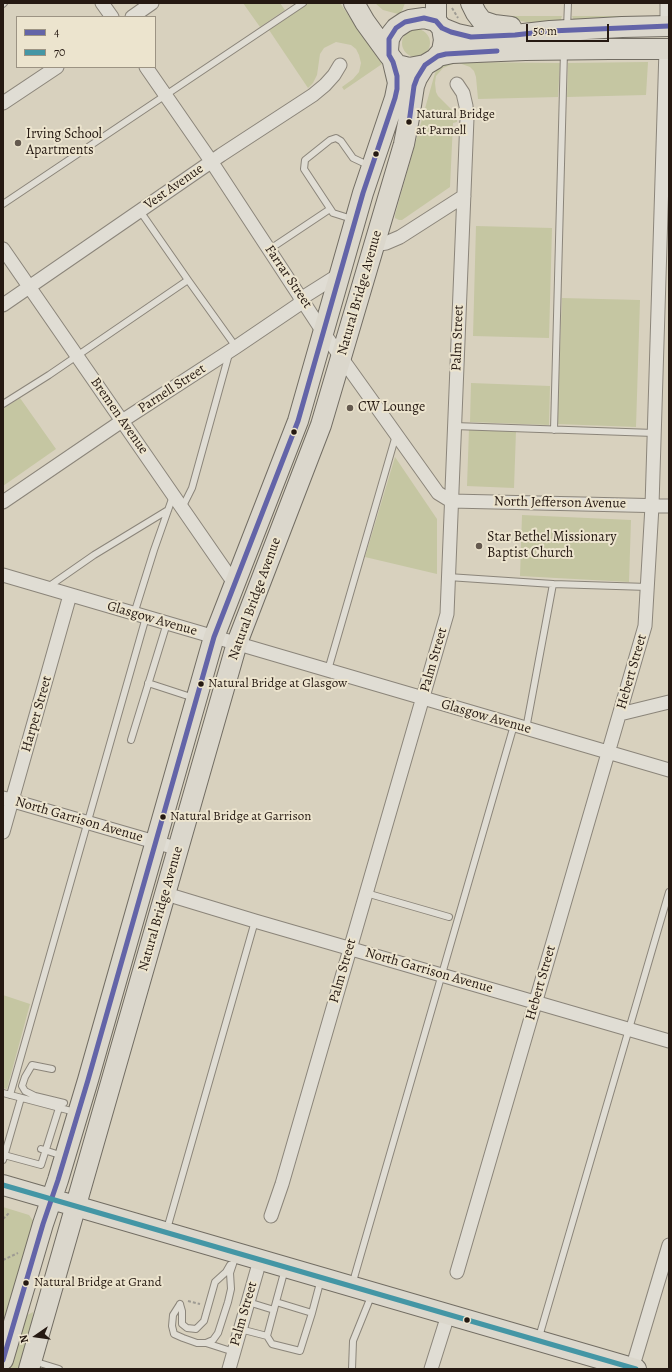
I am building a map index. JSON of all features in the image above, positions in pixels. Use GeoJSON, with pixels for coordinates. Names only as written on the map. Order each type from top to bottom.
{"type":"FeatureCollection","features":[{"type":"Feature","properties":{"kind":"main road"},"geometry":{"type":"LineString","coordinates":[[354,3],[365,22],[391,58],[403,67],[409,68],[452,53],[564,49],[668,49]]}},
{"type":"Feature","properties":{"kind":"main road"},"geometry":{"type":"LineString","coordinates":[[360,3],[370,14],[388,24],[410,16],[424,18],[438,17],[457,34],[471,37],[515,35],[559,30],[668,26]]}},
{"type":"Feature","properties":{"kind":"main road"},"geometry":{"type":"LineString","coordinates":[[471,3],[478,17],[482,21],[489,24],[559,30]]}},
{"type":"Feature","properties":{"kind":"main road"},"geometry":{"type":"LineString","coordinates":[[391,58],[388,45],[389,39],[392,33],[410,16]]}},
{"type":"Feature","properties":{"kind":"main road"},"geometry":{"type":"LineString","coordinates":[[432,60],[444,45],[444,34],[438,17]]}},
{"type":"Feature","properties":{"kind":"main road","name":"Natural Bridge Avenue"},"geometry":{"type":"LineString","coordinates":[[3,1360],[65,1157],[67,1108],[93,1060],[214,637],[234,582],[298,421],[363,193],[397,89],[397,76],[391,58]]}},
{"type":"Feature","properties":{"kind":"main road","name":"Natural Bridge Avenue"},"geometry":{"type":"LineString","coordinates":[[32,1359],[237,644],[321,426],[405,137],[416,78],[432,60]]}},
{"type":"Feature","properties":{"kind":"main road"},"geometry":{"type":"LineString","coordinates":[[341,357],[345,299],[361,236],[363,193]]}},
{"type":"Feature","properties":{"kind":"main road"},"geometry":{"type":"LineString","coordinates":[[296,490],[303,451],[318,390],[322,358],[323,332]]}},
{"type":"Feature","properties":{"kind":"main road"},"geometry":{"type":"LineString","coordinates":[[237,644],[235,616],[258,552],[264,508]]}},
{"type":"Feature","properties":{"kind":"main road"},"geometry":{"type":"LineString","coordinates":[[199,778],[201,732],[218,668],[214,637]]}},
{"type":"Feature","properties":{"kind":"main road"},"geometry":{"type":"LineString","coordinates":[[138,989],[141,942],[158,872],[156,842]]}},
{"type":"Feature","properties":{"kind":"main road"},"geometry":{"type":"LineString","coordinates":[[76,1207],[73,1190],[74,1170],[91,1101],[93,1060]]}},
{"type":"Feature","properties":{"kind":"main road"},"geometry":{"type":"LineString","coordinates":[[3,1185],[634,1369]]}},
{"type":"Feature","properties":{"kind":"main road"},"geometry":{"type":"LineString","coordinates":[[32,1359],[40,1298],[56,1227],[55,1211],[51,1200]]}},
{"type":"Feature","properties":{"kind":"street"},"geometry":{"type":"LineString","coordinates":[[102,3],[111,16]]}},
{"type":"Feature","properties":{"kind":"street"},"geometry":{"type":"LineString","coordinates":[[133,16],[152,3]]}},
{"type":"Feature","properties":{"kind":"street"},"geometry":{"type":"LineString","coordinates":[[667,3],[668,26]]}},
{"type":"Feature","properties":{"kind":"street","name":"Hebert Street"},"geometry":{"type":"LineString","coordinates":[[457,1272],[645,626],[652,506],[654,433],[663,308],[668,49]]}},
{"type":"Feature","properties":{"kind":"street","name":"Vest Avenue"},"geometry":{"type":"LineString","coordinates":[[3,305],[211,161],[313,96],[325,86],[334,75],[340,64]]}},
{"type":"Feature","properties":{"kind":"street"},"geometry":{"type":"LineString","coordinates":[[3,103],[56,68]]}},
{"type":"Feature","properties":{"kind":"street","name":"Farrar Street"},"geometry":{"type":"LineString","coordinates":[[147,68],[270,249],[323,332],[438,493],[451,501]]}},
{"type":"Feature","properties":{"kind":"street","name":"Palm Street"},"geometry":{"type":"LineString","coordinates":[[271,1216],[282,1184],[447,614],[467,118],[463,93],[457,84]]}},
{"type":"Feature","properties":{"kind":"street"},"geometry":{"type":"LineString","coordinates":[[374,245],[386,243],[400,237],[464,196]]}},
{"type":"Feature","properties":{"kind":"street","name":"Bremen Avenue"},"geometry":{"type":"LineString","coordinates":[[3,249],[234,582]]}},
{"type":"Feature","properties":{"kind":"street","name":"Parnell Street"},"geometry":{"type":"LineString","coordinates":[[3,502],[122,421],[233,350],[298,305],[302,298],[340,274]]}},
{"type":"Feature","properties":{"kind":"street","name":"North Jefferson Avenue"},"geometry":{"type":"LineString","coordinates":[[451,501],[669,506]]}},
{"type":"Feature","properties":{"kind":"street","name":"Glasgow Avenue"},"geometry":{"type":"LineString","coordinates":[[3,575],[669,770]]}},
{"type":"Feature","properties":{"kind":"street","name":"Harper Street"},"geometry":{"type":"LineString","coordinates":[[3,832],[7,799],[70,595]]}},
{"type":"Feature","properties":{"kind":"street"},"geometry":{"type":"LineString","coordinates":[[620,714],[669,702]]}},
{"type":"Feature","properties":{"kind":"street","name":"North Garrison Avenue"},"geometry":{"type":"LineString","coordinates":[[7,799],[179,849]]}},
{"type":"Feature","properties":{"kind":"street","name":"North Garrison Avenue"},"geometry":{"type":"LineString","coordinates":[[166,894],[669,1041]]}},
{"type":"Feature","properties":{"kind":"street"},"geometry":{"type":"LineString","coordinates":[[634,1369],[669,1245]]}},
{"type":"Feature","properties":{"kind":"street","name":"Palm Street"},"geometry":{"type":"LineString","coordinates":[[229,1369],[260,1260]]}},
{"type":"Feature","properties":{"kind":"street"},"geometry":{"type":"LineString","coordinates":[[431,1369],[448,1314]]}},
{"type":"Feature","properties":{"kind":"lane"},"geometry":{"type":"LineString","coordinates":[[3,204],[303,3]]}},
{"type":"Feature","properties":{"kind":"lane"},"geometry":{"type":"LineString","coordinates":[[559,30],[568,3]]}},
{"type":"Feature","properties":{"kind":"lane"},"geometry":{"type":"LineString","coordinates":[[554,430],[564,49]]}},
{"type":"Feature","properties":{"kind":"lane"},"geometry":{"type":"LineString","coordinates":[[356,220],[333,213],[304,169],[304,164],[307,157],[330,140],[336,138],[341,141],[353,158],[372,166]]}},
{"type":"Feature","properties":{"kind":"lane"},"geometry":{"type":"LineString","coordinates":[[270,249],[330,209]]}},
{"type":"Feature","properties":{"kind":"lane"},"geometry":{"type":"LineString","coordinates":[[140,210],[188,280],[233,350],[192,488],[182,508]]}},
{"type":"Feature","properties":{"kind":"lane"},"geometry":{"type":"LineString","coordinates":[[3,404],[49,375],[76,355],[188,280]]}},
{"type":"Feature","properties":{"kind":"lane"},"geometry":{"type":"LineString","coordinates":[[454,426],[654,433]]}},
{"type":"Feature","properties":{"kind":"lane"},"geometry":{"type":"LineString","coordinates":[[328,670],[396,434]]}},
{"type":"Feature","properties":{"kind":"lane"},"geometry":{"type":"LineString","coordinates":[[67,1108],[6,1094],[88,822],[140,615],[173,495]]}},
{"type":"Feature","properties":{"kind":"lane"},"geometry":{"type":"LineString","coordinates":[[47,588],[94,555],[168,510]]}},
{"type":"Feature","properties":{"kind":"lane"},"geometry":{"type":"LineString","coordinates":[[448,577],[553,584],[648,587]]}},
{"type":"Feature","properties":{"kind":"lane"},"geometry":{"type":"LineString","coordinates":[[352,1287],[443,975],[520,727],[553,584]]}},
{"type":"Feature","properties":{"kind":"lane"},"geometry":{"type":"LineString","coordinates":[[131,740],[167,623]]}},
{"type":"Feature","properties":{"kind":"lane"},"geometry":{"type":"LineString","coordinates":[[148,683],[197,699]]}},
{"type":"Feature","properties":{"kind":"lane"},"geometry":{"type":"LineString","coordinates":[[538,1341],[669,892]]}},
{"type":"Feature","properties":{"kind":"lane"},"geometry":{"type":"LineString","coordinates":[[366,893],[449,917]]}},
{"type":"Feature","properties":{"kind":"lane"},"geometry":{"type":"LineString","coordinates":[[166,1233],[255,921]]}},
{"type":"Feature","properties":{"kind":"lane"},"geometry":{"type":"LineString","coordinates":[[52,1069],[32,1065],[22,1086],[25,1091],[35,1096],[67,1108]]}},
{"type":"Feature","properties":{"kind":"lane"},"geometry":{"type":"LineString","coordinates":[[21,1098],[12,1141],[4,1158],[41,1165],[43,1150],[49,1130],[67,1108]]}},
{"type":"Feature","properties":{"kind":"lane"},"geometry":{"type":"LineString","coordinates":[[43,1150],[65,1157]]}},
{"type":"Feature","properties":{"kind":"lane"},"geometry":{"type":"LineString","coordinates":[[234,1352],[206,1343],[197,1343],[183,1338],[174,1334],[172,1326],[173,1315],[180,1304],[182,1310],[182,1324],[187,1328],[196,1330],[204,1321],[215,1282],[226,1272],[236,1253]]}},
{"type":"Feature","properties":{"kind":"lane"},"geometry":{"type":"LineString","coordinates":[[206,1343],[213,1340],[222,1323],[231,1289],[230,1273],[236,1253]]}},
{"type":"Feature","properties":{"kind":"lane"},"geometry":{"type":"LineString","coordinates":[[266,1336],[285,1268]]}},
{"type":"Feature","properties":{"kind":"lane"},"geometry":{"type":"LineString","coordinates":[[240,1330],[266,1336],[272,1344],[300,1351],[321,1278]]}},
{"type":"Feature","properties":{"kind":"lane"},"geometry":{"type":"LineString","coordinates":[[352,1369],[354,1342],[373,1293]]}},
{"type":"Feature","properties":{"kind":"lane"},"geometry":{"type":"LineString","coordinates":[[248,1302],[274,1310]]}},
{"type":"Feature","properties":{"kind":"lane"},"geometry":{"type":"LineString","coordinates":[[276,1302],[312,1313]]}},
{"type":"Feature","properties":{"kind":"lane"},"geometry":{"type":"LineString","coordinates":[[32,1359],[59,1369]]}},
{"type":"Feature","properties":{"kind":"path"},"geometry":{"type":"LineString","coordinates":[[3,1219],[9,1213]]}},
{"type":"Feature","properties":{"kind":"path"},"geometry":{"type":"LineString","coordinates":[[3,1260],[25,1250]]}},
{"type":"Feature","properties":{"kind":"path"},"geometry":{"type":"LineString","coordinates":[[188,1301],[208,1306]]}},
{"type":"Feature","properties":{"kind":"green space"},"geometry":{"type":"Polygon","coordinates":[[[243,3],[280,3],[285,10],[260,27],[243,3]]]}},
{"type":"Feature","properties":{"kind":"green space"},"geometry":{"type":"Polygon","coordinates":[[[308,3],[340,3],[382,64],[344,90],[342,87],[353,79],[359,72],[361,63],[356,49],[351,45],[336,42],[324,48],[320,54],[317,75],[313,83],[308,88],[269,30],[308,3]]]}},
{"type":"Feature","properties":{"kind":"green space"},"geometry":{"type":"Polygon","coordinates":[[[375,3],[405,3],[402,11],[398,14],[383,10],[375,3]]]}},
{"type":"Feature","properties":{"kind":"green space"},"geometry":{"type":"Polygon","coordinates":[[[498,16],[562,16],[560,22],[556,23],[526,22],[498,16]]]}},
{"type":"Feature","properties":{"kind":"green space"},"geometry":{"type":"Polygon","coordinates":[[[572,16],[652,16],[650,18],[574,21],[572,16]]]}},
{"type":"Feature","properties":{"kind":"green space"},"geometry":{"type":"Polygon","coordinates":[[[416,29],[422,30],[426,33],[429,37],[429,49],[426,53],[422,56],[416,57],[410,56],[406,53],[403,49],[402,43],[403,37],[406,33],[410,30],[416,29]]]}},
{"type":"Feature","properties":{"kind":"green space"},"geometry":{"type":"Polygon","coordinates":[[[448,62],[560,63],[558,97],[478,99],[476,77],[474,71],[470,67],[459,63],[443,68],[436,76],[436,92],[454,112],[457,119],[457,122],[453,123],[450,187],[402,220],[399,220],[395,218],[395,215],[435,73],[440,66],[448,62]]]}},
{"type":"Feature","properties":{"kind":"green space"},"geometry":{"type":"Polygon","coordinates":[[[648,62],[646,95],[567,97],[568,63],[648,62]]]}},
{"type":"Feature","properties":{"kind":"green space"},"geometry":{"type":"Polygon","coordinates":[[[476,226],[552,228],[549,338],[473,336],[476,226]]]}},
{"type":"Feature","properties":{"kind":"green space"},"geometry":{"type":"Polygon","coordinates":[[[562,298],[640,300],[636,427],[557,424],[562,298]]]}},
{"type":"Feature","properties":{"kind":"green space"},"geometry":{"type":"Polygon","coordinates":[[[471,383],[550,386],[549,425],[470,422],[471,383]]]}},
{"type":"Feature","properties":{"kind":"green space"},"geometry":{"type":"Polygon","coordinates":[[[20,398],[56,449],[3,486],[3,409],[20,398]]]}},
{"type":"Feature","properties":{"kind":"green space"},"geometry":{"type":"Polygon","coordinates":[[[469,429],[516,431],[514,488],[467,486],[469,429]]]}},
{"type":"Feature","properties":{"kind":"green space"},"geometry":{"type":"Polygon","coordinates":[[[395,457],[437,519],[437,574],[365,557],[395,457]]]}},
{"type":"Feature","properties":{"kind":"green space"},"geometry":{"type":"Polygon","coordinates":[[[522,515],[631,520],[629,582],[520,576],[522,515]]]}},
{"type":"Feature","properties":{"kind":"green space"},"geometry":{"type":"Polygon","coordinates":[[[3,995],[30,1004],[7,1089],[3,1088],[3,995]]]}},
{"type":"Feature","properties":{"kind":"green space"},"geometry":{"type":"Polygon","coordinates":[[[3,1207],[29,1215],[34,1222],[3,1332],[3,1207]]]}},
{"type":"Feature","properties":{"kind":"green space"},"geometry":{"type":"Polygon","coordinates":[[[33,1312],[30,1348],[24,1369],[6,1369],[20,1319],[33,1312]]]}},
{"type":"Feature","properties":{"kind":"transit line","name":"4"},"geometry":{"type":"LineString","coordinates":[[3,1360],[43,1224],[88,1080],[214,637],[298,421],[363,193],[395,98],[397,76],[393,62],[389,55],[389,39],[396,28],[405,22],[424,18],[436,21],[442,28],[451,32],[471,37],[515,35],[550,31],[669,26]]}},
{"type":"Feature","properties":{"kind":"transit line","name":"4"},"geometry":{"type":"LineString","coordinates":[[409,123],[414,86],[425,65],[438,56],[446,54],[497,51]]}},
{"type":"Feature","properties":{"kind":"transit line","name":"70"},"geometry":{"type":"LineString","coordinates":[[3,1185],[636,1369]]}},
{"type":"Feature","properties":{"kind":"place","name":"Natural Bridge at Parnell"},"geometry":{"type":"Point","coordinates":[409,122]}},
{"type":"Feature","properties":{"kind":"place","name":"Irving School Apartments"},"geometry":{"type":"Point","coordinates":[18,143]}},
{"type":"Feature","properties":{"kind":"place","name":"CW Lounge"},"geometry":{"type":"Point","coordinates":[350,408]}},
{"type":"Feature","properties":{"kind":"place","name":"Star Bethel Missionary Baptist Church"},"geometry":{"type":"Point","coordinates":[479,546]}},
{"type":"Feature","properties":{"kind":"place","name":"Natural Bridge at Glasgow"},"geometry":{"type":"Point","coordinates":[201,684]}},
{"type":"Feature","properties":{"kind":"place","name":"Natural Bridge at Garrison"},"geometry":{"type":"Point","coordinates":[163,817]}},
{"type":"Feature","properties":{"kind":"place","name":"Natural Bridge at Grand"},"geometry":{"type":"Point","coordinates":[26,1283]}}]}
